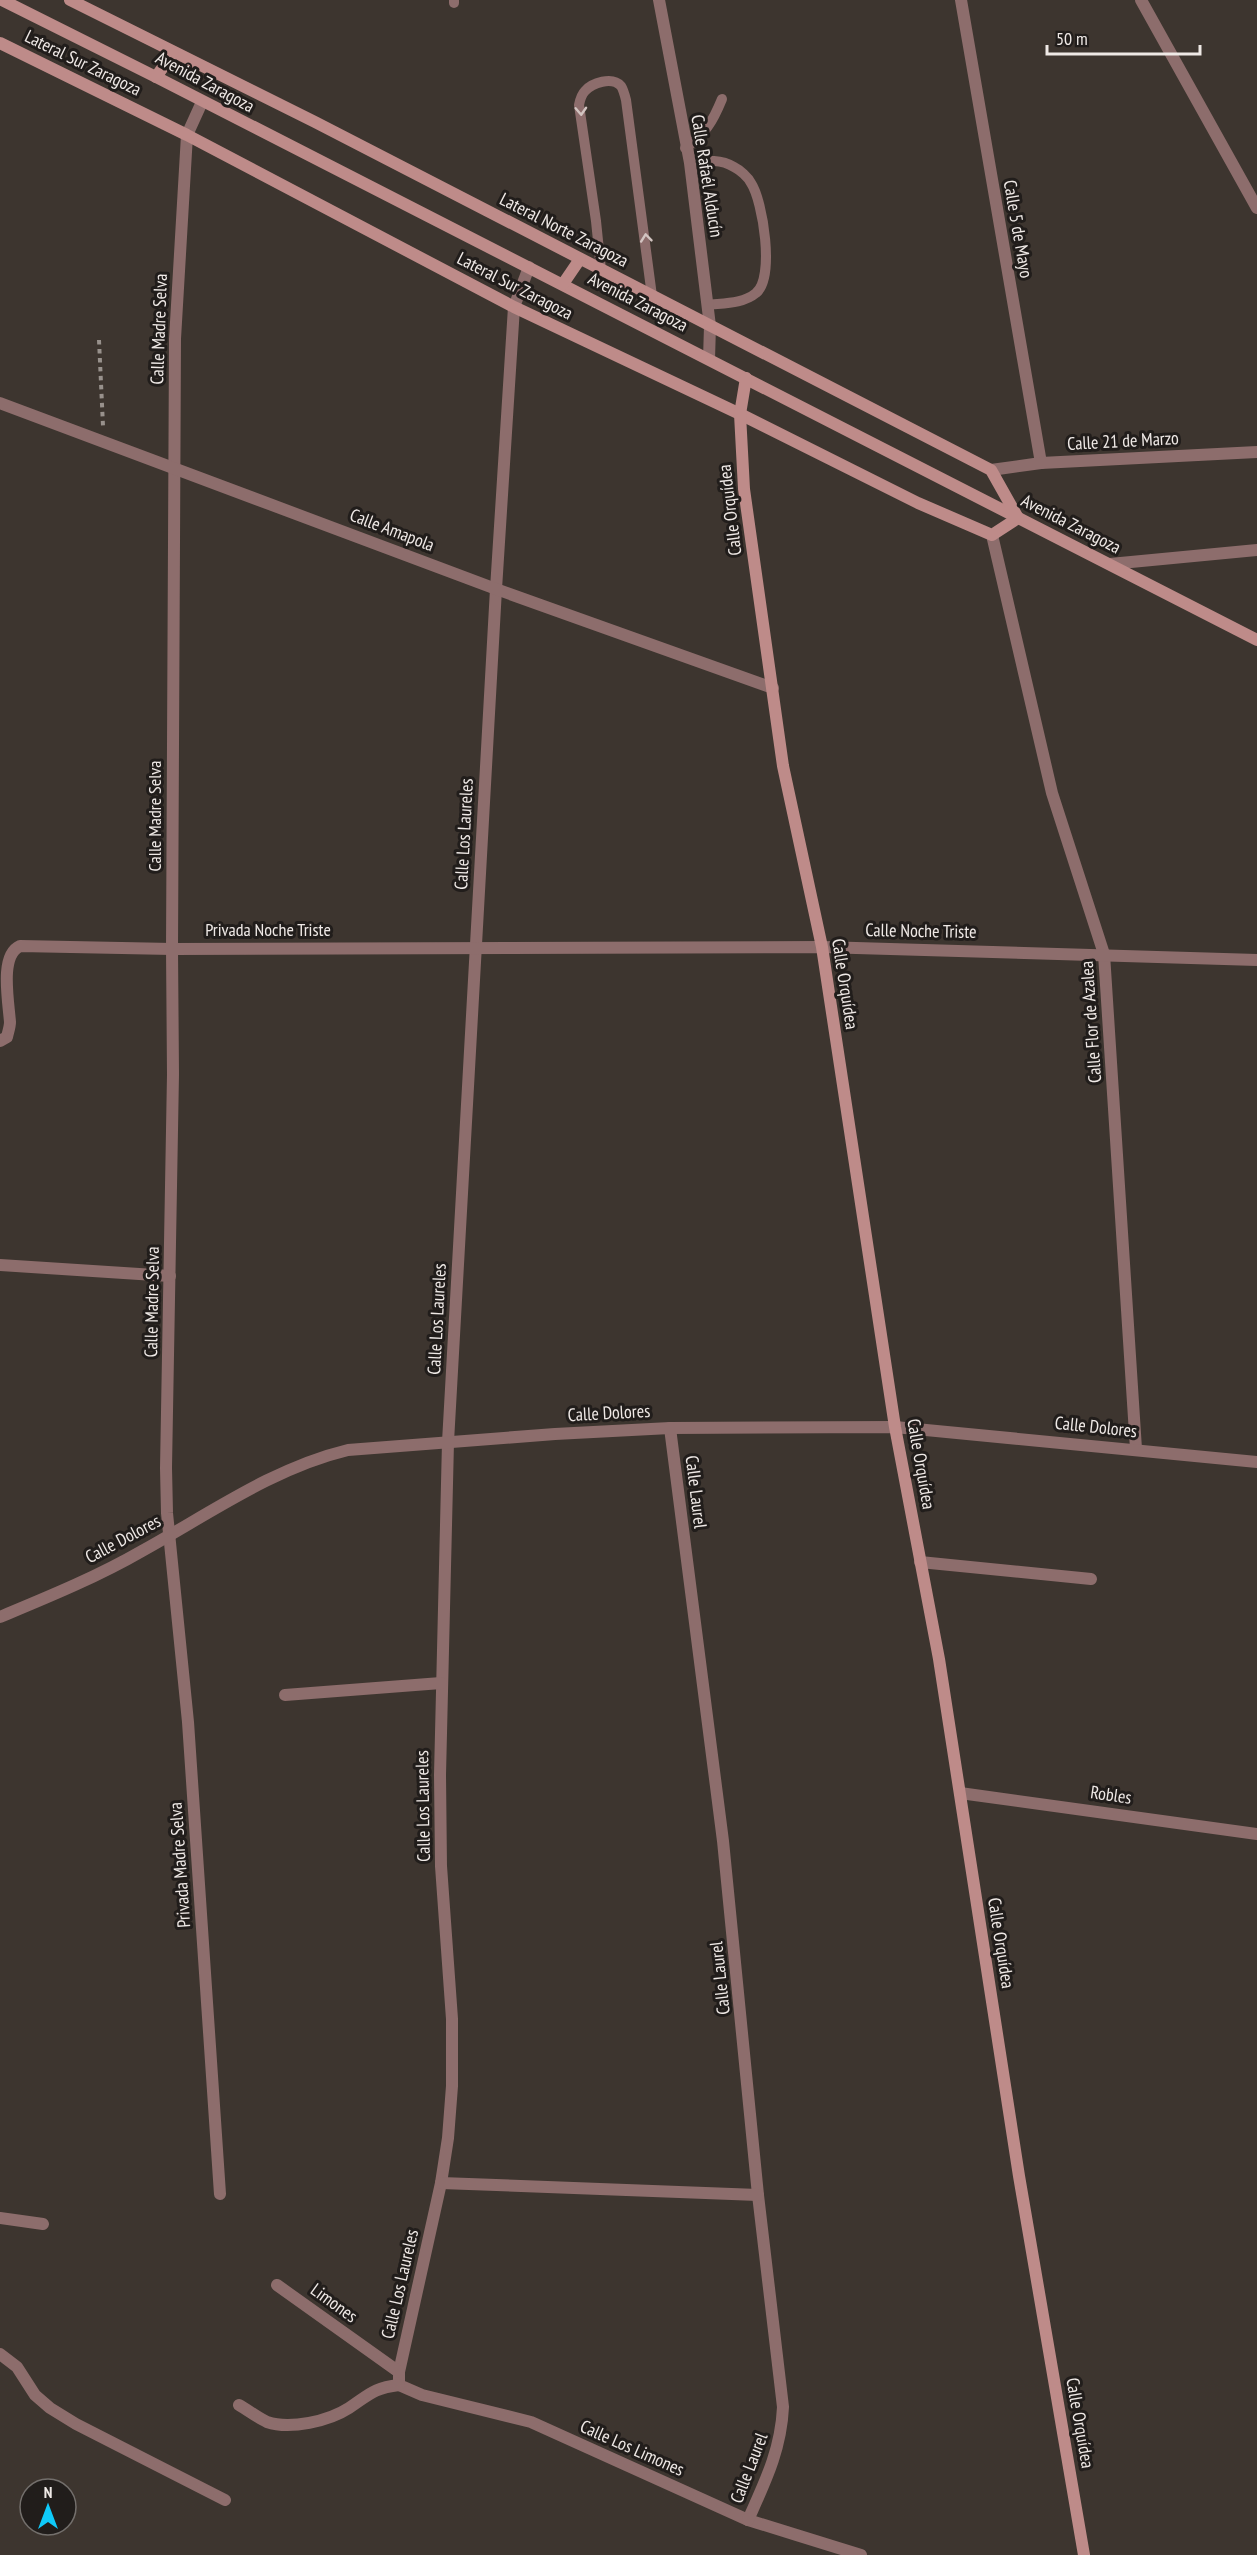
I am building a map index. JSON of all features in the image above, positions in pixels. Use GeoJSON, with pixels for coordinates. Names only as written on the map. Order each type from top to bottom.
{"type":"FeatureCollection","features":[{"type":"Feature","properties":{"kind":"street","name":"Avenida Zaragoza"},"geometry":{"type":"LineString","coordinates":[[2,0],[156,76],[202,102],[563,284],[1257,640]]}},
{"type":"Feature","properties":{"kind":"street","name":"Lateral Norte Zaragoza"},"geometry":{"type":"LineString","coordinates":[[70,0],[315,122],[991,470]]}},
{"type":"Feature","properties":{"kind":"street","name":"Calle Rafaél Alducín"},"geometry":{"type":"LineString","coordinates":[[659,0],[685,147],[690,163],[710,326],[710,359]]}},
{"type":"Feature","properties":{"kind":"street","name":"Calle 5 de Mayo"},"geometry":{"type":"LineString","coordinates":[[961,0],[1041,463]]}},
{"type":"Feature","properties":{"kind":"street"},"geometry":{"type":"LineString","coordinates":[[1142,0],[1257,208]]}},
{"type":"Feature","properties":{"kind":"street","name":"Lateral Sur Zaragoza"},"geometry":{"type":"LineString","coordinates":[[0,43],[187,135],[514,307],[740,414],[918,503],[992,535]]}},
{"type":"Feature","properties":{"kind":"street"},"geometry":{"type":"LineString","coordinates":[[156,76],[173,53]]}},
{"type":"Feature","properties":{"kind":"street","name":"Calle Madre Selva"},"geometry":{"type":"LineString","coordinates":[[171,1533],[167,1513],[166,1468],[173,1074],[175,339],[187,135],[202,102]]}},
{"type":"Feature","properties":{"kind":"street"},"geometry":{"type":"LineString","coordinates":[[563,284],[580,259]]}},
{"type":"Feature","properties":{"kind":"street","name":"Calle Los Laureles"},"geometry":{"type":"LineString","coordinates":[[399,2379],[441,2183],[449,2128],[452,2019],[441,1866],[441,1683],[448,1442],[514,307],[529,267]]}},
{"type":"Feature","properties":{"kind":"street","name":"Calle Orquídea"},"geometry":{"type":"LineString","coordinates":[[746,378],[740,414],[744,489],[783,766],[822,947],[895,1427],[939,1659],[1019,2176],[1084,2555]]}},
{"type":"Feature","properties":{"kind":"street","name":"Calle Amapola"},"geometry":{"type":"LineString","coordinates":[[0,403],[496,589],[773,688]]}},
{"type":"Feature","properties":{"kind":"street","name":"Calle 21 de Marzo"},"geometry":{"type":"LineString","coordinates":[[991,470],[1041,463],[1257,452]]}},
{"type":"Feature","properties":{"kind":"street"},"geometry":{"type":"LineString","coordinates":[[991,470],[1018,518],[992,535]]}},
{"type":"Feature","properties":{"kind":"street","name":"Calle Flor de Azalea"},"geometry":{"type":"LineString","coordinates":[[992,535],[1052,793],[1104,954],[1136,1449]]}},
{"type":"Feature","properties":{"kind":"street"},"geometry":{"type":"LineString","coordinates":[[1110,564],[1257,550]]}},
{"type":"Feature","properties":{"kind":"street","name":"Privada Noche Triste"},"geometry":{"type":"LineString","coordinates":[[0,1041],[7,1037],[10,1023],[2,991],[1,964],[4,954],[10,948],[20,946],[172,949],[476,947]]}},
{"type":"Feature","properties":{"kind":"street","name":"Calle Noche Triste"},"geometry":{"type":"LineString","coordinates":[[476,947],[822,947],[1257,960]]}},
{"type":"Feature","properties":{"kind":"street"},"geometry":{"type":"LineString","coordinates":[[0,1265],[170,1276]]}},
{"type":"Feature","properties":{"kind":"street","name":"Calle Dolores"},"geometry":{"type":"LineString","coordinates":[[0,1617],[142,1552],[171,1533],[287,1470],[318,1457],[348,1449],[670,1428],[895,1427],[1257,1462]]}},
{"type":"Feature","properties":{"kind":"street","name":"Calle Laurel"},"geometry":{"type":"LineString","coordinates":[[670,1428],[723,1841],[758,2195],[783,2407],[782,2433],[774,2459],[748,2520]]}},
{"type":"Feature","properties":{"kind":"street","name":"Privada Madre Selva"},"geometry":{"type":"LineString","coordinates":[[171,1533],[188,1722],[220,2194]]}},
{"type":"Feature","properties":{"kind":"street"},"geometry":{"type":"LineString","coordinates":[[920,1562],[1091,1579]]}},
{"type":"Feature","properties":{"kind":"street"},"geometry":{"type":"LineString","coordinates":[[285,1695],[441,1683]]}},
{"type":"Feature","properties":{"kind":"street","name":"Robles"},"geometry":{"type":"LineString","coordinates":[[960,1793],[1257,1834]]}},
{"type":"Feature","properties":{"kind":"street"},"geometry":{"type":"LineString","coordinates":[[441,2183],[758,2195]]}},
{"type":"Feature","properties":{"kind":"street"},"geometry":{"type":"LineString","coordinates":[[0,2218],[42,2224]]}},
{"type":"Feature","properties":{"kind":"street","name":"Limones"},"geometry":{"type":"LineString","coordinates":[[277,2285],[399,2379]]}},
{"type":"Feature","properties":{"kind":"street"},"geometry":{"type":"LineString","coordinates":[[0,2354],[17,2367],[35,2395],[50,2408],[76,2424],[225,2500]]}},
{"type":"Feature","properties":{"kind":"street"},"geometry":{"type":"LineString","coordinates":[[239,2405],[268,2422],[289,2425],[328,2417],[348,2409],[367,2394],[399,2379]]}},
{"type":"Feature","properties":{"kind":"street","name":"Calle Los Limones"},"geometry":{"type":"LineString","coordinates":[[399,2379],[422,2395],[531,2422],[748,2520],[861,2555]]}},
{"type":"Feature","properties":{"kind":"lane"},"geometry":{"type":"LineString","coordinates":[[601,270],[579,105],[582,94],[587,88],[600,81],[614,82],[621,86],[626,100],[652,296]]}},
{"type":"Feature","properties":{"kind":"lane"},"geometry":{"type":"LineString","coordinates":[[685,147],[700,138],[710,126],[722,99]]}},
{"type":"Feature","properties":{"kind":"lane"},"geometry":{"type":"LineString","coordinates":[[690,163],[709,160],[726,162],[737,168],[752,183],[761,215],[767,262],[764,280],[756,293],[738,301],[707,305]]}},
{"type":"Feature","properties":{"kind":"path"},"geometry":{"type":"LineString","coordinates":[[99,340],[104,442]]}}]}
